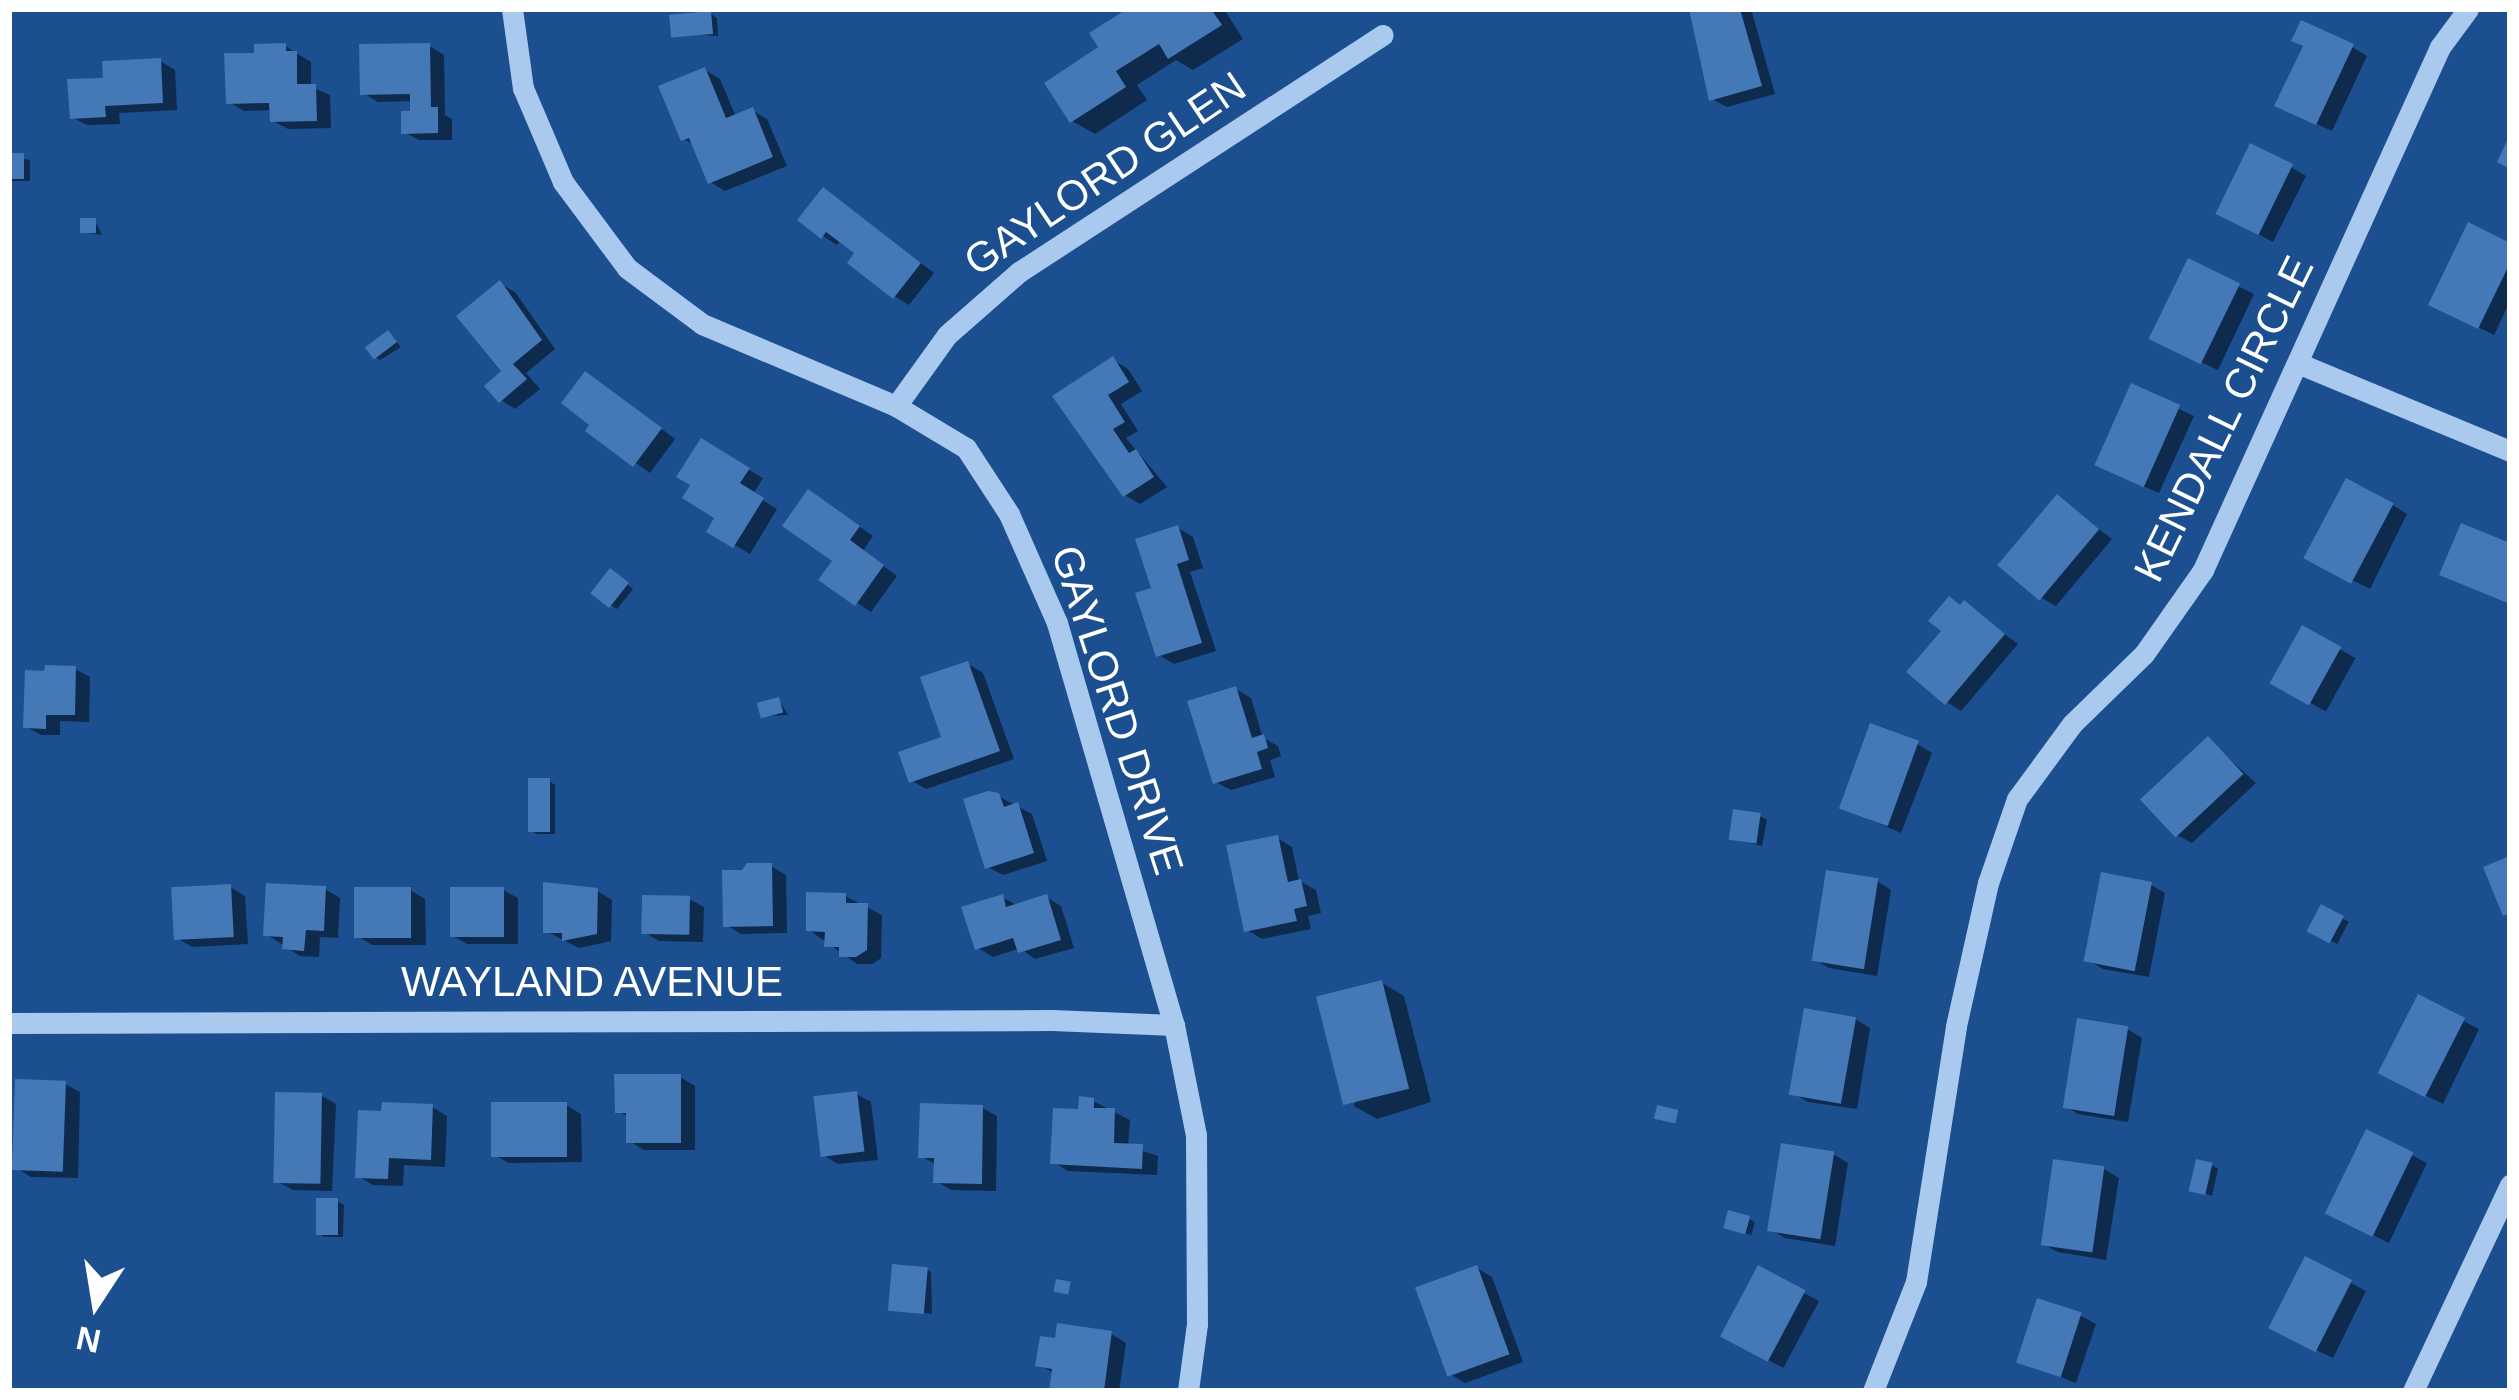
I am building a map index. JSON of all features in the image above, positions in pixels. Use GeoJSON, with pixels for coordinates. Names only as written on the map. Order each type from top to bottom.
{"type":"FeatureCollection","features":[{"type":"Feature","properties":{"kind":"street","name":"GAYLORD DRIVE"},"geometry":{"type":"LineString","coordinates":[[512,9],[523,88],[562,182],[627,268],[702,324],[896,406],[966,448],[1009,514],[1057,623],[1174,1024],[1196,1136],[1197,1324],[1188,1391]]}},
{"type":"Feature","properties":{"kind":"street","name":"KENDALL CIRCLE"},"geometry":{"type":"LineString","coordinates":[[1873,1391],[1916,1282],[1955,1026],[1988,883],[2017,799],[2072,724],[2144,654],[2204,569],[2440,47],[2468,9]]}},
{"type":"Feature","properties":{"kind":"street","name":"GAYLORD GLEN"},"geometry":{"type":"LineString","coordinates":[[896,406],[947,335],[1019,272],[1383,34]]}},
{"type":"Feature","properties":{"kind":"street"},"geometry":{"type":"LineString","coordinates":[[2300,364],[2510,451]]}},
{"type":"Feature","properties":{"kind":"street","name":"WAYLAND AVENUE"},"geometry":{"type":"LineString","coordinates":[[9,1022],[1052,1020],[1174,1024]]}},
{"type":"Feature","properties":{"kind":"street"},"geometry":{"type":"LineString","coordinates":[[2413,1391],[2510,1186]]}},
{"type":"Feature","properties":{"kind":"building"},"geometry":{"type":"Polygon","coordinates":[[[1127,9],[1211,9],[1222,25],[1168,59],[1159,44],[1116,71],[1126,87],[1070,123],[1044,83],[1098,47],[1089,33],[1127,9]]]}},
{"type":"Feature","properties":{"kind":"building"},"geometry":{"type":"Polygon","coordinates":[[[1689,9],[1740,9],[1762,86],[1709,101],[1689,9]]]}},
{"type":"Feature","properties":{"kind":"building"},"geometry":{"type":"Polygon","coordinates":[[[711,11],[713,34],[671,38],[669,15],[711,11]]]}},
{"type":"Feature","properties":{"kind":"building"},"geometry":{"type":"Polygon","coordinates":[[[2301,20],[2354,44],[2316,125],[2274,106],[2303,46],[2291,41],[2301,20]]]}},
{"type":"Feature","properties":{"kind":"building"},"geometry":{"type":"Polygon","coordinates":[[[286,43],[286,51],[297,51],[297,84],[316,84],[317,121],[270,122],[269,103],[226,104],[224,53],[254,53],[254,44],[286,43]]]}},
{"type":"Feature","properties":{"kind":"building"},"geometry":{"type":"Polygon","coordinates":[[[430,43],[431,107],[438,107],[438,133],[401,134],[401,111],[410,111],[410,94],[360,95],[359,44],[430,43]]]}},
{"type":"Feature","properties":{"kind":"building"},"geometry":{"type":"Polygon","coordinates":[[[161,58],[163,103],[105,106],[106,117],[70,119],[67,79],[103,78],[102,61],[161,58]]]}},
{"type":"Feature","properties":{"kind":"building"},"geometry":{"type":"Polygon","coordinates":[[[705,67],[726,118],[753,107],[773,157],[708,184],[689,138],[681,141],[658,86],[705,67]]]}},
{"type":"Feature","properties":{"kind":"building"},"geometry":{"type":"Polygon","coordinates":[[[2510,134],[2510,169],[2497,162],[2510,134]]]}},
{"type":"Feature","properties":{"kind":"building"},"geometry":{"type":"Polygon","coordinates":[[[2250,143],[2293,164],[2259,235],[2215,214],[2250,143]]]}},
{"type":"Feature","properties":{"kind":"building"},"geometry":{"type":"Polygon","coordinates":[[[9,153],[24,153],[24,179],[9,179],[9,153]]]}},
{"type":"Feature","properties":{"kind":"building"},"geometry":{"type":"Polygon","coordinates":[[[823,187],[921,263],[893,299],[847,263],[854,253],[826,232],[821,239],[797,220],[823,187]]]}},
{"type":"Feature","properties":{"kind":"building"},"geometry":{"type":"Polygon","coordinates":[[[80,218],[96,218],[96,233],[80,233],[80,218]]]}},
{"type":"Feature","properties":{"kind":"building"},"geometry":{"type":"Polygon","coordinates":[[[2468,222],[2510,243],[2510,263],[2478,329],[2428,305],[2468,222]]]}},
{"type":"Feature","properties":{"kind":"building"},"geometry":{"type":"Polygon","coordinates":[[[2188,258],[2240,283],[2201,364],[2149,339],[2188,258]]]}},
{"type":"Feature","properties":{"kind":"building"},"geometry":{"type":"Polygon","coordinates":[[[500,280],[542,340],[513,364],[527,379],[499,403],[484,386],[501,371],[456,316],[500,280]]]}},
{"type":"Feature","properties":{"kind":"building"},"geometry":{"type":"Polygon","coordinates":[[[388,330],[397,342],[374,359],[365,347],[388,330]]]}},
{"type":"Feature","properties":{"kind":"building"},"geometry":{"type":"Polygon","coordinates":[[[1113,356],[1129,382],[1108,395],[1125,422],[1113,429],[1129,453],[1136,449],[1154,477],[1123,497],[1052,396],[1113,356]]]}},
{"type":"Feature","properties":{"kind":"building"},"geometry":{"type":"Polygon","coordinates":[[[585,371],[662,428],[633,467],[585,431],[589,425],[561,403],[585,371]]]}},
{"type":"Feature","properties":{"kind":"building"},"geometry":{"type":"Polygon","coordinates":[[[2131,383],[2180,405],[2144,487],[2094,465],[2131,383]]]}},
{"type":"Feature","properties":{"kind":"building"},"geometry":{"type":"Polygon","coordinates":[[[701,438],[750,468],[740,483],[764,498],[733,548],[706,532],[714,518],[682,498],[690,485],[676,477],[701,438]]]}},
{"type":"Feature","properties":{"kind":"building"},"geometry":{"type":"Polygon","coordinates":[[[2346,478],[2394,503],[2351,584],[2303,558],[2346,478]]]}},
{"type":"Feature","properties":{"kind":"building"},"geometry":{"type":"Polygon","coordinates":[[[808,489],[860,526],[850,540],[884,565],[855,606],[818,580],[832,561],[782,526],[808,489]]]}},
{"type":"Feature","properties":{"kind":"building"},"geometry":{"type":"Polygon","coordinates":[[[2057,494],[2099,529],[2039,601],[1997,565],[2057,494]]]}},
{"type":"Feature","properties":{"kind":"building"},"geometry":{"type":"Polygon","coordinates":[[[2461,523],[2510,543],[2510,604],[2439,575],[2461,523]]]}},
{"type":"Feature","properties":{"kind":"building"},"geometry":{"type":"Polygon","coordinates":[[[1178,525],[1189,560],[1177,564],[1202,643],[1156,657],[1135,593],[1151,588],[1135,539],[1178,525]]]}},
{"type":"Feature","properties":{"kind":"building"},"geometry":{"type":"Polygon","coordinates":[[[610,568],[629,583],[609,608],[590,593],[610,568]]]}},
{"type":"Feature","properties":{"kind":"building"},"geometry":{"type":"Polygon","coordinates":[[[1949,596],[1960,605],[1964,600],[2005,634],[1945,705],[1906,672],[1941,631],[1928,621],[1949,596]]]}},
{"type":"Feature","properties":{"kind":"building"},"geometry":{"type":"Polygon","coordinates":[[[2302,625],[2341,647],[2309,705],[2270,684],[2302,625]]]}},
{"type":"Feature","properties":{"kind":"building"},"geometry":{"type":"Polygon","coordinates":[[[968,661],[1000,751],[909,783],[898,752],[941,737],[920,677],[968,661]]]}},
{"type":"Feature","properties":{"kind":"building"},"geometry":{"type":"Polygon","coordinates":[[[45,665],[76,666],[75,715],[46,715],[46,729],[23,728],[25,670],[44,671],[45,665]]]}},
{"type":"Feature","properties":{"kind":"building"},"geometry":{"type":"Polygon","coordinates":[[[1236,686],[1252,738],[1264,734],[1268,748],[1257,752],[1262,769],[1213,784],[1187,701],[1236,686]]]}},
{"type":"Feature","properties":{"kind":"building"},"geometry":{"type":"Polygon","coordinates":[[[779,697],[783,712],[761,718],[757,703],[779,697]]]}},
{"type":"Feature","properties":{"kind":"building"},"geometry":{"type":"Polygon","coordinates":[[[1870,723],[1919,741],[1888,826],[1839,809],[1870,723]]]}},
{"type":"Feature","properties":{"kind":"building"},"geometry":{"type":"Polygon","coordinates":[[[2208,736],[2243,774],[2175,837],[2140,799],[2208,736]]]}},
{"type":"Feature","properties":{"kind":"building"},"geometry":{"type":"Polygon","coordinates":[[[528,778],[550,778],[550,832],[528,832],[528,778]]]}},
{"type":"Feature","properties":{"kind":"building"},"geometry":{"type":"Polygon","coordinates":[[[988,791],[999,793],[1004,807],[1018,802],[1034,853],[985,869],[963,799],[988,791]]]}},
{"type":"Feature","properties":{"kind":"building"},"geometry":{"type":"Polygon","coordinates":[[[1733,809],[1761,813],[1756,844],[1729,840],[1733,809]]]}},
{"type":"Feature","properties":{"kind":"building"},"geometry":{"type":"Polygon","coordinates":[[[1278,835],[1288,882],[1301,879],[1307,906],[1294,909],[1297,921],[1244,932],[1226,845],[1278,835]]]}},
{"type":"Feature","properties":{"kind":"building"},"geometry":{"type":"Polygon","coordinates":[[[2510,856],[2510,913],[2503,916],[2483,867],[2510,856]]]}},
{"type":"Feature","properties":{"kind":"building"},"geometry":{"type":"Polygon","coordinates":[[[747,863],[772,863],[773,926],[723,927],[722,870],[742,870],[747,863]]]}},
{"type":"Feature","properties":{"kind":"building"},"geometry":{"type":"Polygon","coordinates":[[[1826,870],[1878,878],[1864,969],[1812,961],[1826,870]]]}},
{"type":"Feature","properties":{"kind":"building"},"geometry":{"type":"Polygon","coordinates":[[[2101,872],[2152,882],[2135,971],[2084,961],[2101,872]]]}},
{"type":"Feature","properties":{"kind":"building"},"geometry":{"type":"Polygon","coordinates":[[[543,882],[598,888],[597,934],[562,941],[562,933],[543,933],[543,882]]]}},
{"type":"Feature","properties":{"kind":"building"},"geometry":{"type":"Polygon","coordinates":[[[266,883],[326,886],[324,931],[306,930],[304,951],[282,949],[283,937],[263,936],[266,883]]]}},
{"type":"Feature","properties":{"kind":"building"},"geometry":{"type":"Polygon","coordinates":[[[231,884],[234,937],[174,940],[171,887],[231,884]]]}},
{"type":"Feature","properties":{"kind":"building"},"geometry":{"type":"Polygon","coordinates":[[[354,887],[411,887],[411,938],[354,938],[354,887]]]}},
{"type":"Feature","properties":{"kind":"building"},"geometry":{"type":"Polygon","coordinates":[[[450,887],[504,887],[504,937],[450,937],[450,887]]]}},
{"type":"Feature","properties":{"kind":"building"},"geometry":{"type":"Polygon","coordinates":[[[806,892],[846,893],[846,903],[868,903],[867,950],[856,957],[839,957],[839,947],[824,947],[825,932],[806,931],[806,892]]]}},
{"type":"Feature","properties":{"kind":"building"},"geometry":{"type":"Polygon","coordinates":[[[1003,894],[1006,907],[1047,894],[1061,940],[1018,953],[1013,938],[975,950],[961,907],[1003,894]]]}},
{"type":"Feature","properties":{"kind":"building"},"geometry":{"type":"Polygon","coordinates":[[[642,895],[690,896],[689,935],[641,934],[642,895]]]}},
{"type":"Feature","properties":{"kind":"building"},"geometry":{"type":"Polygon","coordinates":[[[2321,904],[2344,916],[2329,944],[2306,931],[2321,904]]]}},
{"type":"Feature","properties":{"kind":"building"},"geometry":{"type":"Polygon","coordinates":[[[1382,980],[1409,1089],[1343,1105],[1316,996],[1382,980]]]}},
{"type":"Feature","properties":{"kind":"building"},"geometry":{"type":"Polygon","coordinates":[[[2418,994],[2465,1018],[2425,1097],[2378,1073],[2418,994]]]}},
{"type":"Feature","properties":{"kind":"building"},"geometry":{"type":"Polygon","coordinates":[[[1804,1008],[1856,1017],[1841,1104],[1789,1095],[1804,1008]]]}},
{"type":"Feature","properties":{"kind":"building"},"geometry":{"type":"Polygon","coordinates":[[[2077,1018],[2128,1026],[2114,1116],[2063,1108],[2077,1018]]]}},
{"type":"Feature","properties":{"kind":"building"},"geometry":{"type":"Polygon","coordinates":[[[614,1074],[681,1074],[681,1143],[626,1143],[626,1113],[615,1113],[614,1074]]]}},
{"type":"Feature","properties":{"kind":"building"},"geometry":{"type":"Polygon","coordinates":[[[15,1079],[66,1081],[63,1172],[12,1170],[15,1079]]]}},
{"type":"Feature","properties":{"kind":"building"},"geometry":{"type":"Polygon","coordinates":[[[857,1091],[864,1152],[821,1157],[813,1096],[857,1091]]]}},
{"type":"Feature","properties":{"kind":"building"},"geometry":{"type":"Polygon","coordinates":[[[275,1092],[322,1093],[320,1184],[273,1183],[275,1092]]]}},
{"type":"Feature","properties":{"kind":"building"},"geometry":{"type":"Polygon","coordinates":[[[1079,1096],[1094,1098],[1094,1108],[1115,1108],[1114,1143],[1143,1144],[1142,1169],[1050,1164],[1053,1108],[1078,1109],[1079,1096]]]}},
{"type":"Feature","properties":{"kind":"building"},"geometry":{"type":"Polygon","coordinates":[[[382,1102],[433,1104],[431,1160],[389,1158],[388,1179],[355,1178],[358,1110],[381,1111],[382,1102]]]}},
{"type":"Feature","properties":{"kind":"building"},"geometry":{"type":"Polygon","coordinates":[[[491,1102],[567,1102],[567,1157],[491,1157],[491,1102]]]}},
{"type":"Feature","properties":{"kind":"building"},"geometry":{"type":"Polygon","coordinates":[[[920,1103],[983,1105],[982,1184],[933,1183],[934,1158],[918,1158],[920,1103]]]}},
{"type":"Feature","properties":{"kind":"building"},"geometry":{"type":"Polygon","coordinates":[[[1657,1105],[1678,1110],[1675,1124],[1654,1119],[1657,1105]]]}},
{"type":"Feature","properties":{"kind":"building"},"geometry":{"type":"Polygon","coordinates":[[[2366,1129],[2414,1152],[2372,1237],[2325,1213],[2366,1129]]]}},
{"type":"Feature","properties":{"kind":"building"},"geometry":{"type":"Polygon","coordinates":[[[1781,1143],[1834,1151],[1820,1239],[1767,1231],[1781,1143]]]}},
{"type":"Feature","properties":{"kind":"building"},"geometry":{"type":"Polygon","coordinates":[[[2053,1159],[2104,1166],[2092,1252],[2041,1245],[2053,1159]]]}},
{"type":"Feature","properties":{"kind":"building"},"geometry":{"type":"Polygon","coordinates":[[[2196,1159],[2213,1163],[2205,1195],[2189,1191],[2196,1159]]]}},
{"type":"Feature","properties":{"kind":"building"},"geometry":{"type":"Polygon","coordinates":[[[316,1198],[338,1198],[338,1235],[316,1235],[316,1198]]]}},
{"type":"Feature","properties":{"kind":"building"},"geometry":{"type":"Polygon","coordinates":[[[1728,1210],[1750,1216],[1745,1234],[1723,1228],[1728,1210]]]}},
{"type":"Feature","properties":{"kind":"building"},"geometry":{"type":"Polygon","coordinates":[[[2305,1256],[2352,1280],[2315,1352],[2268,1328],[2305,1256]]]}},
{"type":"Feature","properties":{"kind":"building"},"geometry":{"type":"Polygon","coordinates":[[[892,1264],[928,1267],[924,1314],[888,1311],[892,1264]]]}},
{"type":"Feature","properties":{"kind":"building"},"geometry":{"type":"Polygon","coordinates":[[[1477,1265],[1509,1354],[1447,1377],[1415,1288],[1477,1265]]]}},
{"type":"Feature","properties":{"kind":"building"},"geometry":{"type":"Polygon","coordinates":[[[1758,1265],[1806,1290],[1768,1362],[1720,1337],[1758,1265]]]}},
{"type":"Feature","properties":{"kind":"building"},"geometry":{"type":"Polygon","coordinates":[[[1056,1279],[1071,1282],[1068,1295],[1054,1292],[1056,1279]]]}},
{"type":"Feature","properties":{"kind":"building"},"geometry":{"type":"Polygon","coordinates":[[[2037,1298],[2082,1313],[2061,1377],[2016,1363],[2037,1298]]]}},
{"type":"Feature","properties":{"kind":"building"},"geometry":{"type":"Polygon","coordinates":[[[1057,1323],[1112,1331],[1104,1391],[1049,1391],[1052,1369],[1035,1366],[1040,1336],[1055,1338],[1057,1323]]]}}]}
